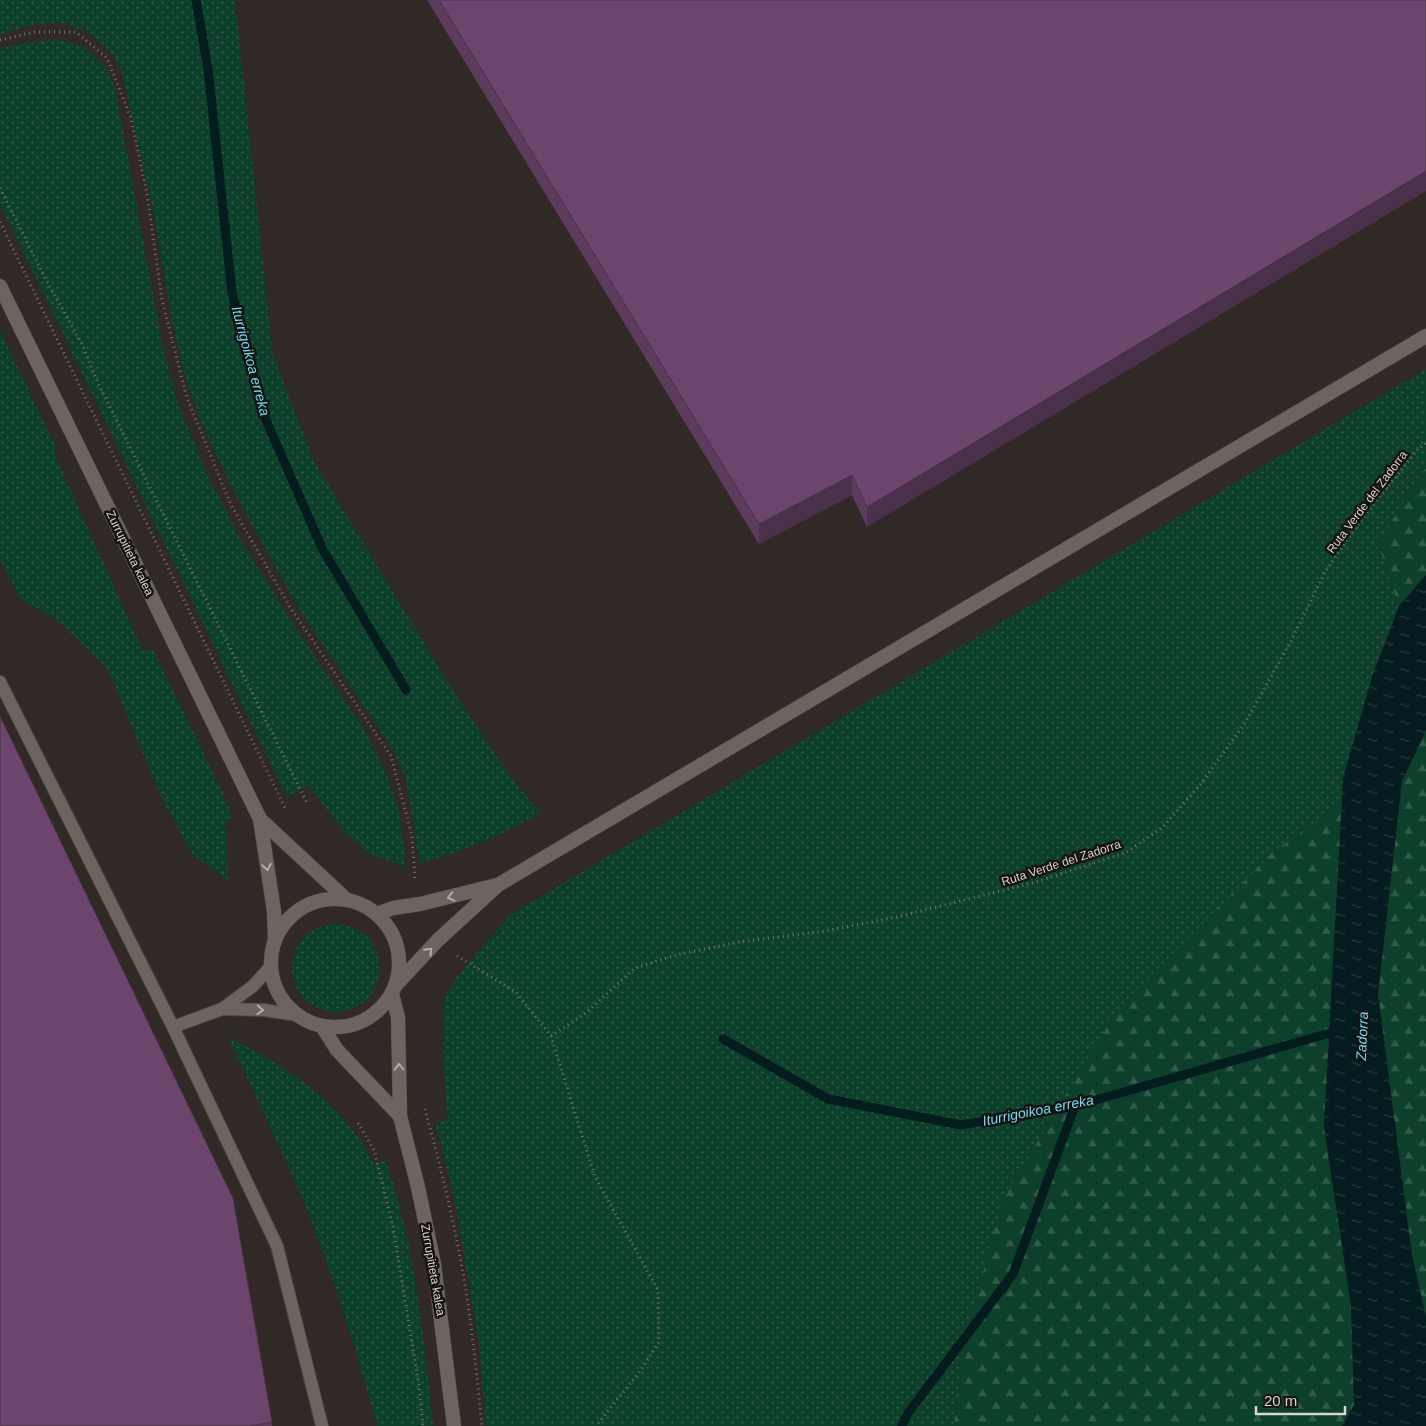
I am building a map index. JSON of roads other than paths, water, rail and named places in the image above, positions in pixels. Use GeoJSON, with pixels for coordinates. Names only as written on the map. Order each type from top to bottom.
{"type":"FeatureCollection","features":[{"type":"Feature","properties":{"kind":"street","name":"Zurrupitieta kalea"},"geometry":{"type":"LineString","coordinates":[[0,286],[260,819],[274,911],[275,940]]}},
{"type":"Feature","properties":{"kind":"street"},"geometry":{"type":"LineString","coordinates":[[393,990],[399,967],[398,947],[390,929],[377,914],[363,905],[347,900],[325,900],[304,907],[287,921],[275,940],[271,966],[274,985],[284,1002],[297,1015],[309,1022],[322,1026],[338,1027],[355,1024],[369,1017],[382,1007],[393,990],[438,940],[498,885],[1426,336]]}},
{"type":"Feature","properties":{"kind":"street","name":"Zurrupitieta kalea"},"geometry":{"type":"LineString","coordinates":[[260,819],[347,900]]}},
{"type":"Feature","properties":{"kind":"street"},"geometry":{"type":"LineString","coordinates":[[377,914],[393,908],[420,904],[498,885]]}},
{"type":"Feature","properties":{"kind":"street","name":"Zurrupitieta kalea"},"geometry":{"type":"LineString","coordinates":[[393,990],[398,1017],[400,1116],[418,1187],[434,1264],[454,1426]]}},
{"type":"Feature","properties":{"kind":"street","name":"Zurrupitieta kalea"},"geometry":{"type":"LineString","coordinates":[[322,1026],[337,1050],[400,1116]]}},
{"type":"Feature","properties":{"kind":"lane"},"geometry":{"type":"LineString","coordinates":[[0,682],[173,1028],[277,1246],[322,1426]]}},
{"type":"Feature","properties":{"kind":"lane"},"geometry":{"type":"LineString","coordinates":[[173,1028],[222,1009],[254,986],[271,966]]}},
{"type":"Feature","properties":{"kind":"lane"},"geometry":{"type":"LineString","coordinates":[[222,1009],[264,1010],[297,1015]]}},
{"type":"Feature","properties":{"kind":"water","name":"Zadorra"},"geometry":{"type":"Polygon","coordinates":[[[1426,575],[1426,731],[1402,781],[1378,994],[1412,1255],[1426,1317],[1426,1426],[1342,1426],[1354,1405],[1351,1306],[1324,1127],[1343,778],[1373,674],[1399,606],[1426,575]]]}},
{"type":"Feature","properties":{"kind":"waterway","name":"Iturrigoikoa erreka"},"geometry":{"type":"LineString","coordinates":[[196,0],[208,69],[232,293],[265,418],[322,548],[406,690]]}},
{"type":"Feature","properties":{"kind":"waterway","name":"Iturrigoikoa erreka"},"geometry":{"type":"LineString","coordinates":[[723,1039],[828,1099],[961,1125],[1075,1106],[1340,1030]]}},
{"type":"Feature","properties":{"kind":"waterway"},"geometry":{"type":"LineString","coordinates":[[902,1426],[908,1413],[1013,1274],[1075,1106]]}}]}
